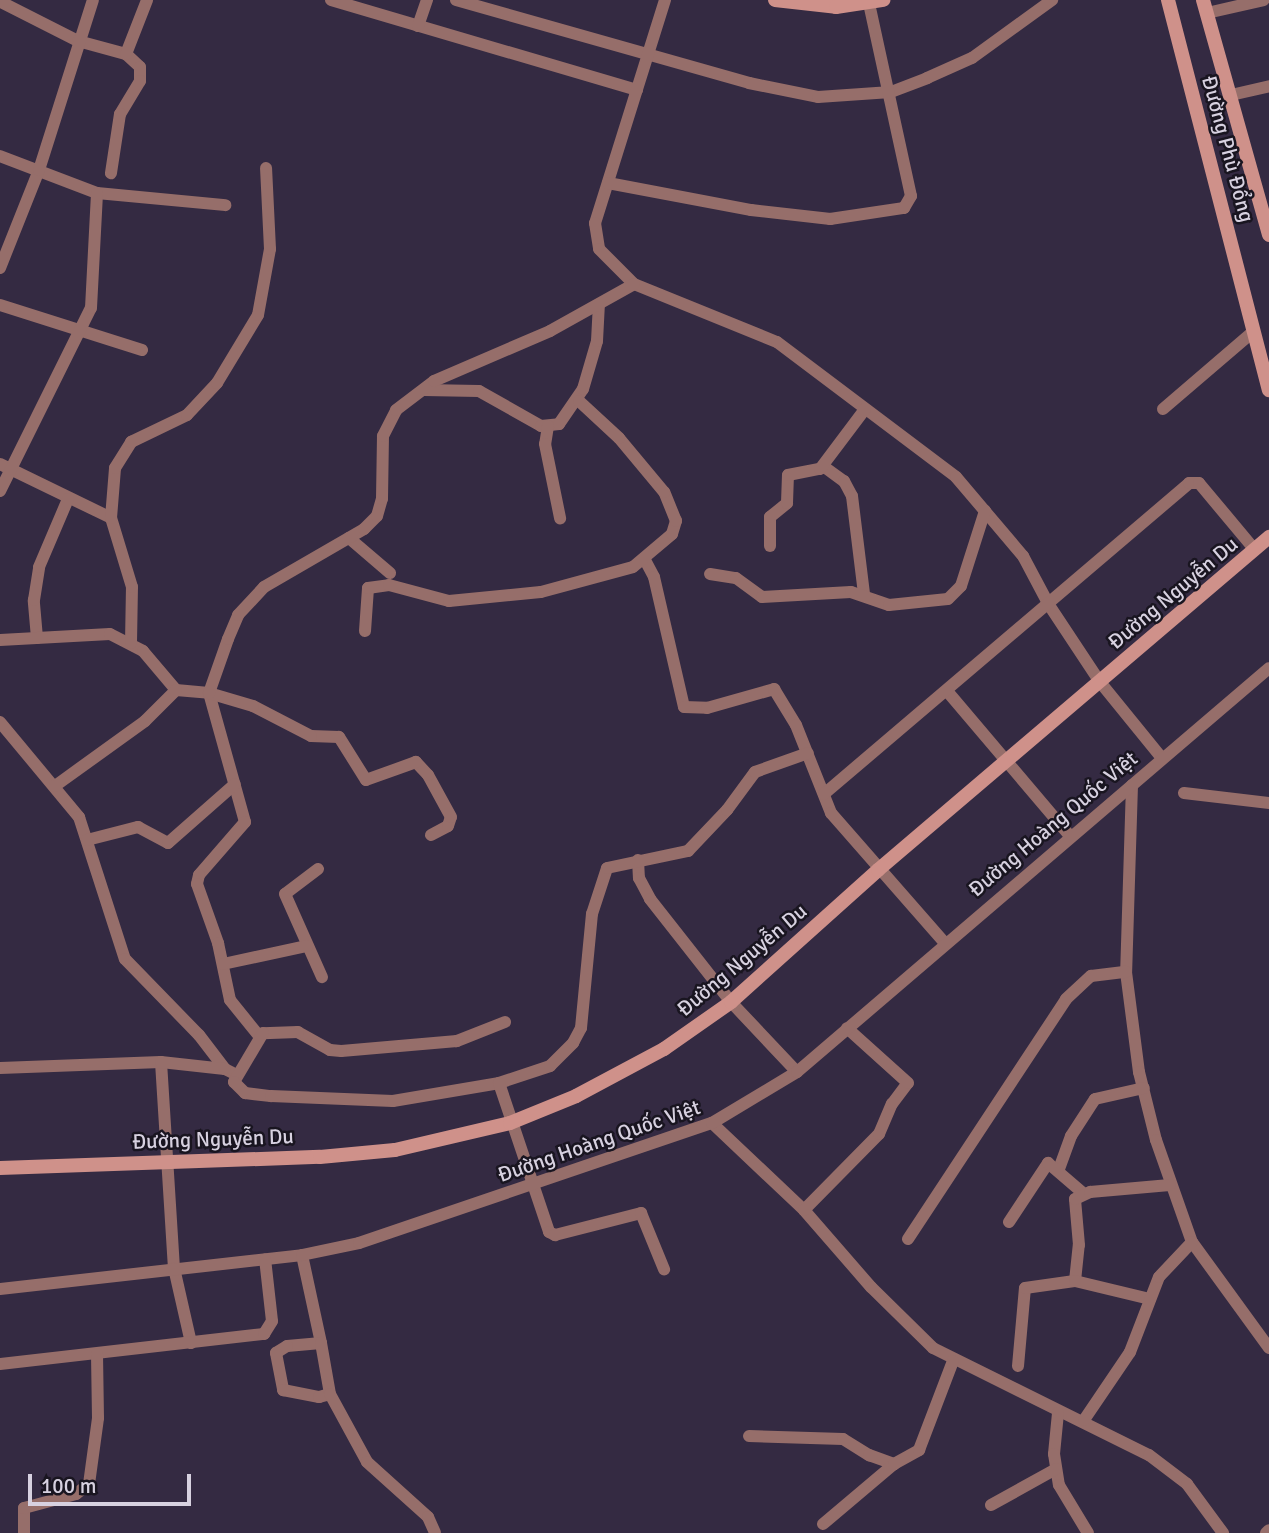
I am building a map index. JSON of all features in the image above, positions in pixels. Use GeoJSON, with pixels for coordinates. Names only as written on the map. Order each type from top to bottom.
{"type":"FeatureCollection","features":[{"type":"Feature","properties":{"kind":"street"},"geometry":{"type":"LineString","coordinates":[[0,268],[39,170],[93,0]]}},
{"type":"Feature","properties":{"kind":"street"},"geometry":{"type":"LineString","coordinates":[[126,54],[146,0]]}},
{"type":"Feature","properties":{"kind":"street"},"geometry":{"type":"LineString","coordinates":[[331,0],[364,5],[418,26],[637,90]]}},
{"type":"Feature","properties":{"kind":"street"},"geometry":{"type":"LineString","coordinates":[[418,26],[426,0]]}},
{"type":"Feature","properties":{"kind":"street"},"geometry":{"type":"LineString","coordinates":[[456,0],[749,83],[818,97],[891,92],[972,58],[1052,0]]}},
{"type":"Feature","properties":{"kind":"street"},"geometry":{"type":"LineString","coordinates":[[665,0],[596,223],[596,240],[605,256],[634,284],[777,342],[956,477],[1023,556],[1049,605],[1100,682],[1161,757]]}},
{"type":"Feature","properties":{"kind":"street"},"geometry":{"type":"LineString","coordinates":[[608,183],[751,210],[830,219],[904,208],[911,197],[876,2],[808,6],[775,0]]}},
{"type":"Feature","properties":{"kind":"street","name":"Đường Phù Đổng"},"geometry":{"type":"LineString","coordinates":[[1168,0],[1269,390]]}},
{"type":"Feature","properties":{"kind":"street"},"geometry":{"type":"LineString","coordinates":[[1205,7],[1264,0]]}},
{"type":"Feature","properties":{"kind":"street"},"geometry":{"type":"LineString","coordinates":[[1,3],[78,41],[126,54],[140,67],[140,81],[120,114],[111,173]]}},
{"type":"Feature","properties":{"kind":"street","name":"Đường Phù Đổng"},"geometry":{"type":"LineString","coordinates":[[1205,7],[1269,235]]}},
{"type":"Feature","properties":{"kind":"street"},"geometry":{"type":"LineString","coordinates":[[1231,95],[1269,86]]}},
{"type":"Feature","properties":{"kind":"street"},"geometry":{"type":"LineString","coordinates":[[0,156],[97,193],[225,205]]}},
{"type":"Feature","properties":{"kind":"street"},"geometry":{"type":"LineString","coordinates":[[131,643],[132,587],[111,519],[111,481],[118,459],[131,442],[187,415],[217,383],[258,315],[270,249],[266,169]]}},
{"type":"Feature","properties":{"kind":"street"},"geometry":{"type":"LineString","coordinates":[[0,491],[6,466],[81,332],[92,302],[97,193]]}},
{"type":"Feature","properties":{"kind":"street"},"geometry":{"type":"LineString","coordinates":[[259,1036],[230,1000],[223,964],[197,884],[204,869],[243,828],[245,811],[209,693],[238,615],[291,568],[364,529],[379,508],[386,426],[396,410],[434,381],[600,307],[634,284]]}},
{"type":"Feature","properties":{"kind":"street"},"geometry":{"type":"LineString","coordinates":[[0,305],[142,350]]}},
{"type":"Feature","properties":{"kind":"street"},"geometry":{"type":"LineString","coordinates":[[424,390],[479,391],[548,426],[559,424],[579,401],[597,341],[600,307]]}},
{"type":"Feature","properties":{"kind":"street"},"geometry":{"type":"LineString","coordinates":[[1163,409],[1254,331]]}},
{"type":"Feature","properties":{"kind":"street"},"geometry":{"type":"LineString","coordinates":[[365,631],[365,591],[374,586],[389,585],[442,600],[465,601],[541,592],[645,560],[676,528],[664,492],[619,438],[579,401]]}},
{"type":"Feature","properties":{"kind":"street"},"geometry":{"type":"LineString","coordinates":[[770,546],[770,517],[787,503],[788,475],[823,466],[865,410]]}},
{"type":"Feature","properties":{"kind":"street"},"geometry":{"type":"LineString","coordinates":[[548,426],[546,451],[560,518]]}},
{"type":"Feature","properties":{"kind":"street"},"geometry":{"type":"LineString","coordinates":[[6,466],[111,519]]}},
{"type":"Feature","properties":{"kind":"street"},"geometry":{"type":"LineString","coordinates":[[823,466],[844,481],[852,496],[864,594]]}},
{"type":"Feature","properties":{"kind":"street"},"geometry":{"type":"LineString","coordinates":[[824,794],[1189,483],[1199,482],[1255,550]]}},
{"type":"Feature","properties":{"kind":"street"},"geometry":{"type":"LineString","coordinates":[[37,638],[34,600],[39,567],[68,499]]}},
{"type":"Feature","properties":{"kind":"street"},"geometry":{"type":"LineString","coordinates":[[710,574],[736,578],[761,597],[864,594],[889,605],[948,600],[961,586],[985,512]]}},
{"type":"Feature","properties":{"kind":"street","name":"Đường Nguyễn Du"},"geometry":{"type":"LineString","coordinates":[[0,1168],[168,1160],[320,1157],[395,1150],[510,1123],[638,1065],[731,1002],[878,870],[1269,537]]}},
{"type":"Feature","properties":{"kind":"street"},"geometry":{"type":"LineString","coordinates":[[349,538],[390,573]]}},
{"type":"Feature","properties":{"kind":"street"},"geometry":{"type":"LineString","coordinates":[[645,560],[654,577],[684,707],[707,708],[775,689],[808,754],[831,813],[878,870],[944,942]]}},
{"type":"Feature","properties":{"kind":"street"},"geometry":{"type":"LineString","coordinates":[[0,640],[98,634],[131,643],[176,690],[209,693],[253,706],[311,736],[339,737],[366,780],[416,762],[428,775],[451,817],[449,827],[431,835]]}},
{"type":"Feature","properties":{"kind":"street","name":"Đường Hoàng Quốc Việt"},"geometry":{"type":"LineString","coordinates":[[0,1289],[302,1255],[359,1243],[712,1123],[797,1072],[944,942],[1269,668]]}},
{"type":"Feature","properties":{"kind":"street"},"geometry":{"type":"LineString","coordinates":[[55,786],[145,721],[176,690]]}},
{"type":"Feature","properties":{"kind":"street"},"geometry":{"type":"LineString","coordinates":[[947,691],[1070,836]]}},
{"type":"Feature","properties":{"kind":"street"},"geometry":{"type":"LineString","coordinates":[[0,722],[79,817],[125,958],[199,1035],[230,1071],[234,1082],[245,1093],[352,1103],[393,1101],[499,1083],[550,1066],[573,1043],[581,1028],[592,914],[602,877],[611,866],[688,851],[727,810],[755,772],[808,754]]}},
{"type":"Feature","properties":{"kind":"street"},"geometry":{"type":"LineString","coordinates":[[87,840],[138,827],[168,843],[235,783]]}},
{"type":"Feature","properties":{"kind":"street"},"geometry":{"type":"LineString","coordinates":[[1132,785],[1126,972],[1133,1046],[1170,1185],[1192,1242],[1269,1348]]}},
{"type":"Feature","properties":{"kind":"street"},"geometry":{"type":"LineString","coordinates":[[1184,793],[1269,803]]}},
{"type":"Feature","properties":{"kind":"street"},"geometry":{"type":"LineString","coordinates":[[638,860],[650,899],[731,1002],[797,1072]]}},
{"type":"Feature","properties":{"kind":"street"},"geometry":{"type":"LineString","coordinates":[[318,869],[285,894],[322,977]]}},
{"type":"Feature","properties":{"kind":"street"},"geometry":{"type":"LineString","coordinates":[[223,964],[307,946]]}},
{"type":"Feature","properties":{"kind":"street"},"geometry":{"type":"LineString","coordinates":[[908,1239],[1066,999],[1091,976],[1126,972]]}},
{"type":"Feature","properties":{"kind":"street"},"geometry":{"type":"LineString","coordinates":[[230,1071],[259,1036],[298,1032],[330,1050],[341,1051],[457,1041],[505,1022]]}},
{"type":"Feature","properties":{"kind":"street"},"geometry":{"type":"LineString","coordinates":[[804,1210],[879,1134],[892,1104],[908,1083],[847,1028]]}},
{"type":"Feature","properties":{"kind":"street"},"geometry":{"type":"LineString","coordinates":[[0,1068],[161,1062],[230,1071]]}},
{"type":"Feature","properties":{"kind":"street"},"geometry":{"type":"LineString","coordinates":[[161,1062],[174,1268],[191,1343]]}},
{"type":"Feature","properties":{"kind":"street"},"geometry":{"type":"LineString","coordinates":[[499,1083],[510,1123],[549,1232],[555,1235],[642,1213],[664,1269]]}},
{"type":"Feature","properties":{"kind":"street"},"geometry":{"type":"LineString","coordinates":[[1059,1169],[1071,1136],[1095,1099],[1144,1088]]}},
{"type":"Feature","properties":{"kind":"street"},"geometry":{"type":"LineString","coordinates":[[712,1123],[804,1210],[898,1315],[953,1362],[1058,1413],[1084,1420],[1149,1455],[1179,1476],[1223,1533]]}},
{"type":"Feature","properties":{"kind":"street"},"geometry":{"type":"LineString","coordinates":[[1009,1222],[1045,1164],[1059,1169],[1083,1194]]}},
{"type":"Feature","properties":{"kind":"street"},"geometry":{"type":"LineString","coordinates":[[1074,1281],[1079,1245],[1073,1208],[1083,1194],[1170,1185]]}},
{"type":"Feature","properties":{"kind":"street"},"geometry":{"type":"LineString","coordinates":[[1084,1420],[1130,1352],[1150,1299],[1175,1255],[1192,1242]]}},
{"type":"Feature","properties":{"kind":"street"},"geometry":{"type":"LineString","coordinates":[[302,1255],[331,1394],[368,1462],[428,1517],[435,1533]]}},
{"type":"Feature","properties":{"kind":"street"},"geometry":{"type":"LineString","coordinates":[[0,1364],[260,1335],[270,1328],[265,1259]]}},
{"type":"Feature","properties":{"kind":"street"},"geometry":{"type":"LineString","coordinates":[[1018,1366],[1026,1288],[1074,1281],[1150,1299]]}},
{"type":"Feature","properties":{"kind":"street"},"geometry":{"type":"LineString","coordinates":[[321,1343],[280,1349],[277,1364],[283,1390],[319,1397],[331,1394]]}},
{"type":"Feature","properties":{"kind":"street"},"geometry":{"type":"LineString","coordinates":[[24,1533],[24,1508],[76,1494],[89,1484],[98,1418],[97,1354]]}},
{"type":"Feature","properties":{"kind":"street"},"geometry":{"type":"LineString","coordinates":[[823,1524],[894,1464],[923,1444],[953,1362]]}},
{"type":"Feature","properties":{"kind":"street"},"geometry":{"type":"LineString","coordinates":[[1058,1413],[1056,1469],[1062,1492],[1088,1533]]}},
{"type":"Feature","properties":{"kind":"street"},"geometry":{"type":"LineString","coordinates":[[749,1436],[843,1439],[869,1455],[894,1464]]}},
{"type":"Feature","properties":{"kind":"street"},"geometry":{"type":"LineString","coordinates":[[991,1505],[1056,1469]]}}]}
